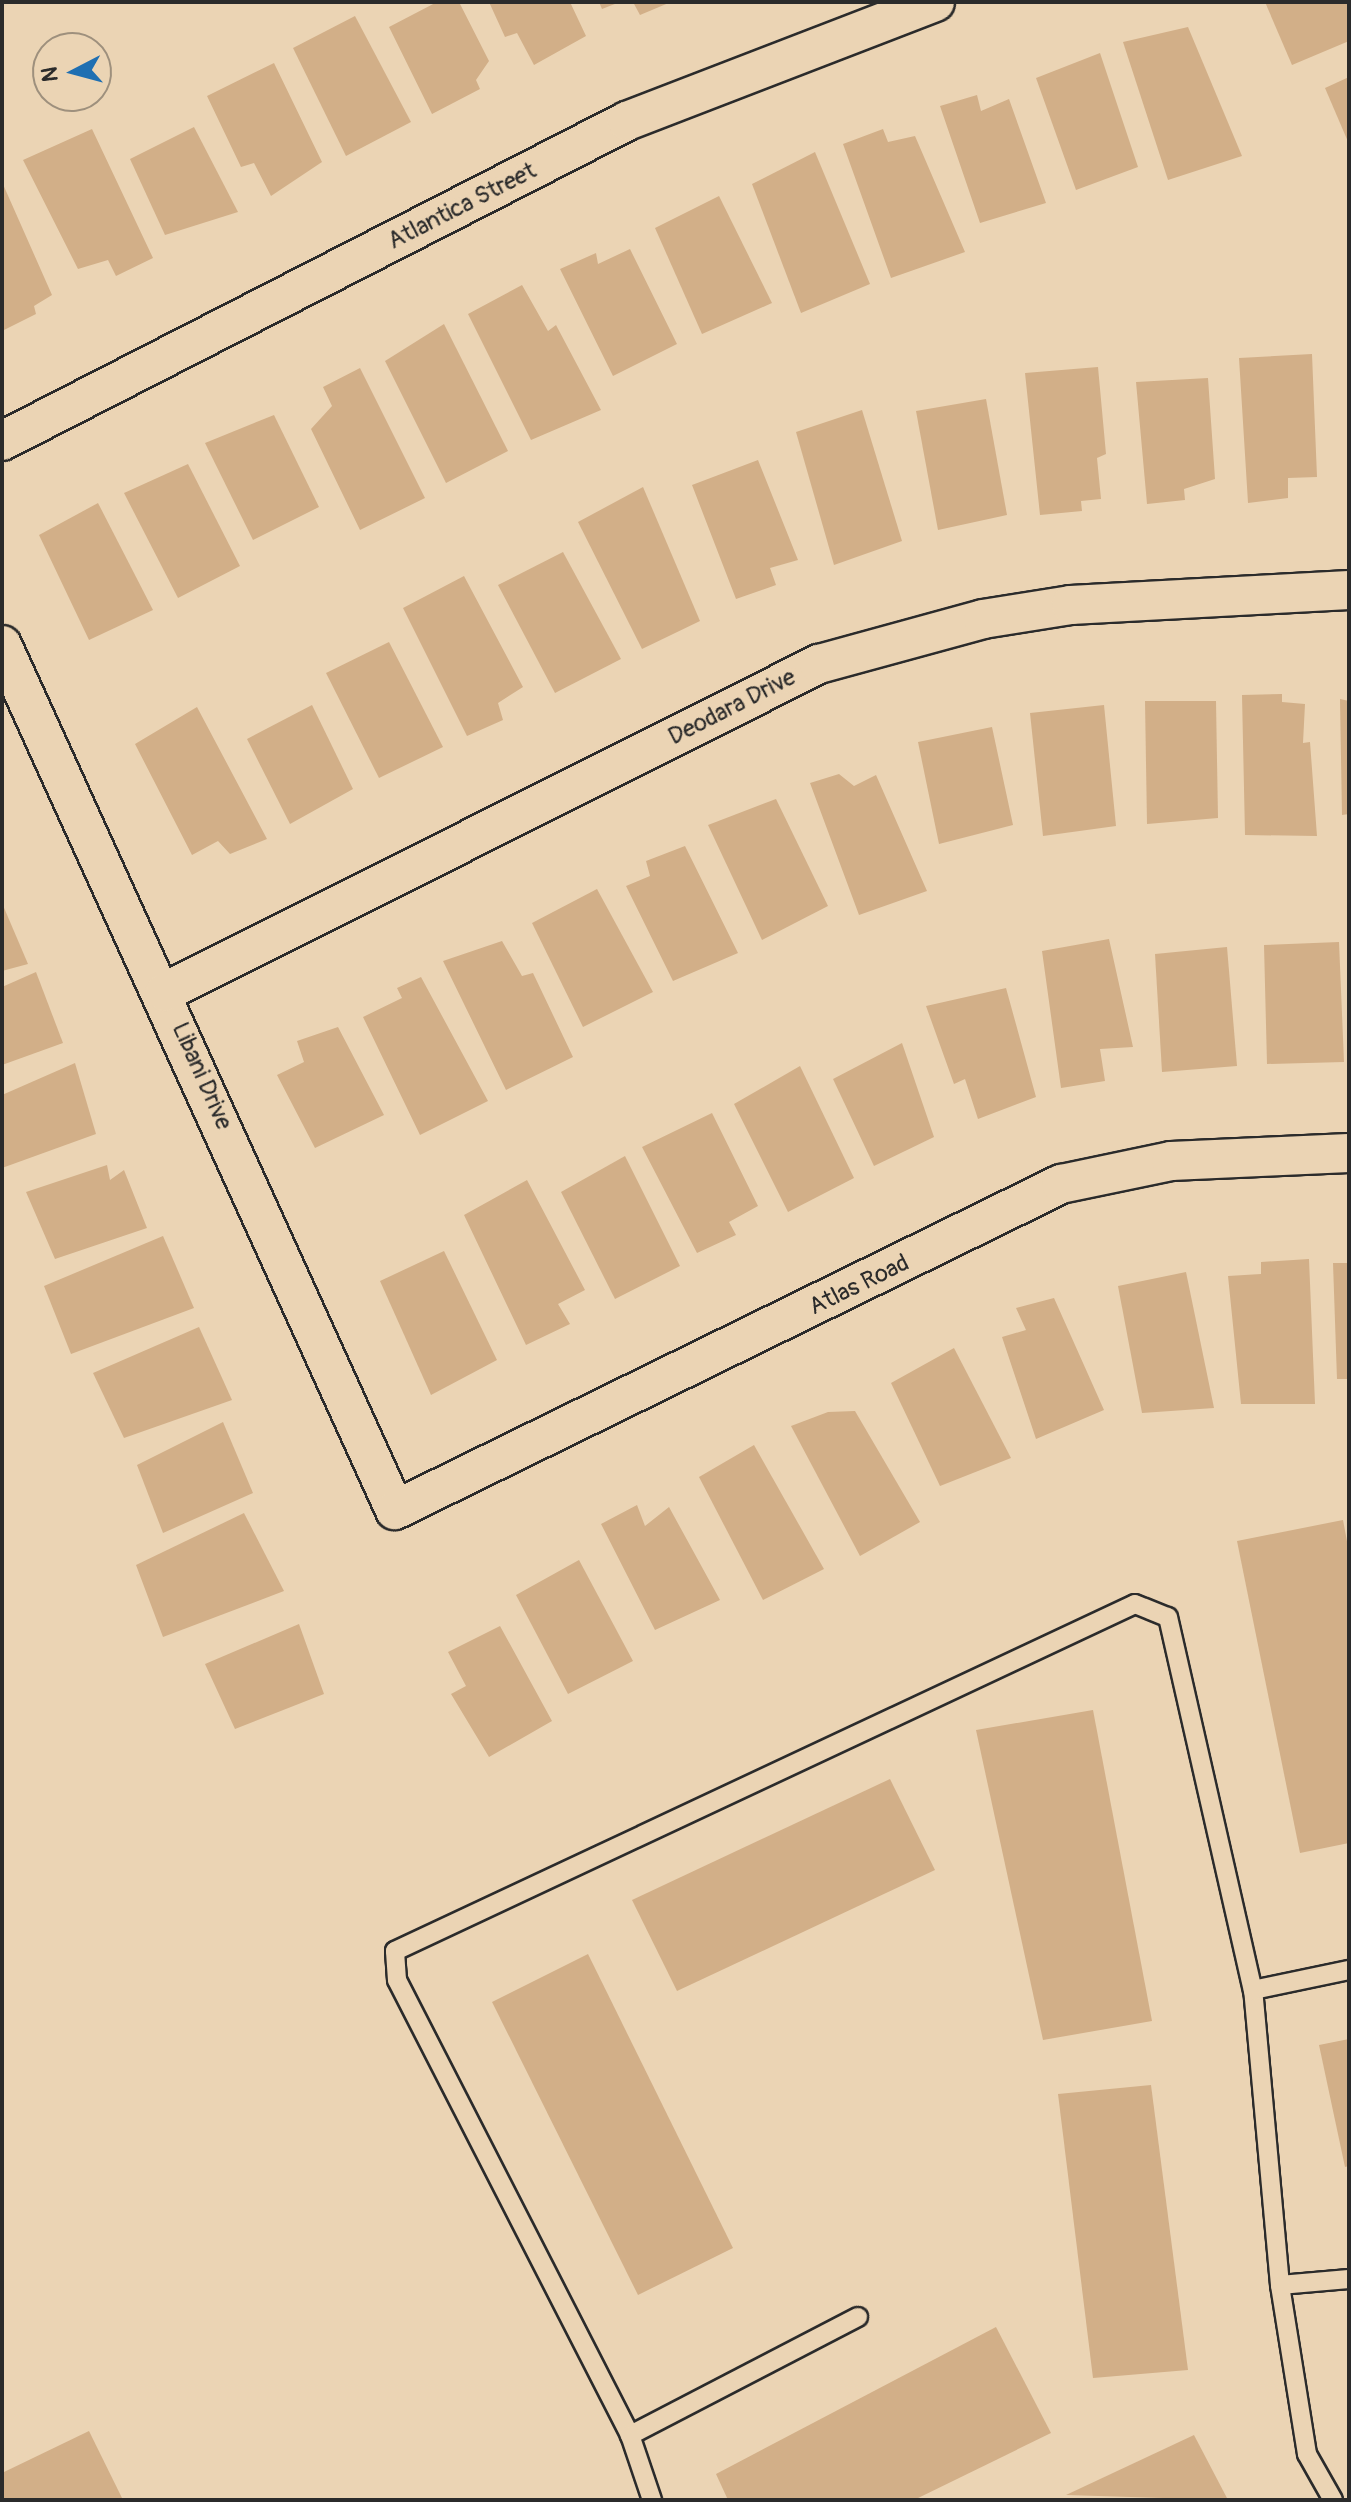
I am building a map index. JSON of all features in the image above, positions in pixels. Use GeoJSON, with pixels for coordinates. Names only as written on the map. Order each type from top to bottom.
{"type":"FeatureCollection","features":[{"type":"Feature","properties":{"kind":"street","name":"Atlantica Street"},"geometry":{"type":"LineString","coordinates":[[2,441],[627,121],[935,2]]}},
{"type":"Feature","properties":{"kind":"street","name":"Deodara Drive"},"geometry":{"type":"LineString","coordinates":[[165,992],[819,664],[968,622],[1071,605],[1349,590]]}},
{"type":"Feature","properties":{"kind":"street","name":"Libani Drive"},"geometry":{"type":"LineString","coordinates":[[2,645],[165,992],[395,1510]]}},
{"type":"Feature","properties":{"kind":"street","name":"Atlas Road"},"geometry":{"type":"LineString","coordinates":[[395,1510],[1061,1184],[1171,1161],[1349,1153]]}},
{"type":"Feature","properties":{"kind":"lane"},"geometry":{"type":"LineString","coordinates":[[652,2500],[630,2435],[397,1980],[395,1951],[1135,1604],[1168,1617],[1253,1990],[1280,2285],[1307,2454],[1333,2500]]}},
{"type":"Feature","properties":{"kind":"lane"},"geometry":{"type":"LineString","coordinates":[[1253,1990],[1349,1970]]}},
{"type":"Feature","properties":{"kind":"lane"},"geometry":{"type":"LineString","coordinates":[[1280,2285],[1349,2279]]}},
{"type":"Feature","properties":{"kind":"lane"},"geometry":{"type":"LineString","coordinates":[[630,2435],[858,2317]]}},
{"type":"Feature","properties":{"kind":"building"},"geometry":{"type":"Polygon","coordinates":[[[437,2],[459,2],[489,61],[476,80],[480,89],[432,114],[389,27],[437,2]]]}},
{"type":"Feature","properties":{"kind":"building"},"geometry":{"type":"Polygon","coordinates":[[[489,2],[570,2],[586,36],[534,65],[517,33],[505,37],[489,2]]]}},
{"type":"Feature","properties":{"kind":"building"},"geometry":{"type":"Polygon","coordinates":[[[599,2],[620,2],[602,9],[599,2]]]}},
{"type":"Feature","properties":{"kind":"building"},"geometry":{"type":"Polygon","coordinates":[[[633,2],[671,2],[640,15],[633,2]]]}},
{"type":"Feature","properties":{"kind":"building"},"geometry":{"type":"Polygon","coordinates":[[[1265,2],[1349,2],[1349,41],[1292,65],[1265,2]]]}},
{"type":"Feature","properties":{"kind":"building"},"geometry":{"type":"Polygon","coordinates":[[[355,16],[411,122],[346,156],[293,48],[355,16]]]}},
{"type":"Feature","properties":{"kind":"building"},"geometry":{"type":"Polygon","coordinates":[[[1188,27],[1242,156],[1168,180],[1123,42],[1188,27]]]}},
{"type":"Feature","properties":{"kind":"building"},"geometry":{"type":"Polygon","coordinates":[[[1100,53],[1138,167],[1076,190],[1036,78],[1100,53]]]}},
{"type":"Feature","properties":{"kind":"building"},"geometry":{"type":"Polygon","coordinates":[[[274,63],[322,162],[271,196],[254,163],[241,167],[207,96],[274,63]]]}},
{"type":"Feature","properties":{"kind":"building"},"geometry":{"type":"Polygon","coordinates":[[[1349,77],[1349,144],[1325,88],[1349,77]]]}},
{"type":"Feature","properties":{"kind":"building"},"geometry":{"type":"Polygon","coordinates":[[[977,95],[981,111],[1009,99],[1046,203],[980,223],[940,106],[977,95]]]}},
{"type":"Feature","properties":{"kind":"building"},"geometry":{"type":"Polygon","coordinates":[[[194,127],[238,212],[165,235],[130,159],[194,127]]]}},
{"type":"Feature","properties":{"kind":"building"},"geometry":{"type":"Polygon","coordinates":[[[92,129],[153,258],[116,276],[108,260],[78,269],[23,160],[92,129]]]}},
{"type":"Feature","properties":{"kind":"building"},"geometry":{"type":"Polygon","coordinates":[[[883,129],[888,142],[915,136],[965,252],[891,278],[843,144],[883,129]]]}},
{"type":"Feature","properties":{"kind":"building"},"geometry":{"type":"Polygon","coordinates":[[[815,152],[870,284],[801,313],[752,184],[815,152]]]}},
{"type":"Feature","properties":{"kind":"building"},"geometry":{"type":"Polygon","coordinates":[[[2,182],[52,295],[34,306],[36,314],[2,331],[2,182]]]}},
{"type":"Feature","properties":{"kind":"building"},"geometry":{"type":"Polygon","coordinates":[[[719,196],[772,303],[702,334],[655,228],[719,196]]]}},
{"type":"Feature","properties":{"kind":"building"},"geometry":{"type":"Polygon","coordinates":[[[630,249],[677,344],[613,376],[560,269],[596,253],[598,264],[630,249]]]}},
{"type":"Feature","properties":{"kind":"building"},"geometry":{"type":"Polygon","coordinates":[[[522,285],[548,331],[556,325],[601,410],[531,440],[468,314],[522,285]]]}},
{"type":"Feature","properties":{"kind":"building"},"geometry":{"type":"Polygon","coordinates":[[[444,324],[508,451],[446,483],[385,361],[444,324]]]}},
{"type":"Feature","properties":{"kind":"building"},"geometry":{"type":"Polygon","coordinates":[[[1312,354],[1317,477],[1288,478],[1288,498],[1248,503],[1239,358],[1312,354]]]}},
{"type":"Feature","properties":{"kind":"building"},"geometry":{"type":"Polygon","coordinates":[[[1098,367],[1106,454],[1097,458],[1101,499],[1081,501],[1082,511],[1040,515],[1025,373],[1098,367]]]}},
{"type":"Feature","properties":{"kind":"building"},"geometry":{"type":"Polygon","coordinates":[[[360,368],[425,498],[360,530],[311,429],[332,406],[323,387],[360,368]]]}},
{"type":"Feature","properties":{"kind":"building"},"geometry":{"type":"Polygon","coordinates":[[[1208,378],[1215,479],[1184,489],[1185,500],[1147,504],[1136,382],[1208,378]]]}},
{"type":"Feature","properties":{"kind":"building"},"geometry":{"type":"Polygon","coordinates":[[[986,399],[1007,515],[938,530],[916,411],[986,399]]]}},
{"type":"Feature","properties":{"kind":"building"},"geometry":{"type":"Polygon","coordinates":[[[862,410],[902,541],[834,565],[796,432],[862,410]]]}},
{"type":"Feature","properties":{"kind":"building"},"geometry":{"type":"Polygon","coordinates":[[[274,415],[319,507],[253,540],[205,443],[274,415]]]}},
{"type":"Feature","properties":{"kind":"building"},"geometry":{"type":"Polygon","coordinates":[[[758,460],[798,560],[770,568],[776,585],[736,599],[692,485],[758,460]]]}},
{"type":"Feature","properties":{"kind":"building"},"geometry":{"type":"Polygon","coordinates":[[[188,464],[240,566],[178,598],[124,493],[188,464]]]}},
{"type":"Feature","properties":{"kind":"building"},"geometry":{"type":"Polygon","coordinates":[[[643,487],[700,621],[642,649],[578,522],[643,487]]]}},
{"type":"Feature","properties":{"kind":"building"},"geometry":{"type":"Polygon","coordinates":[[[98,503],[153,610],[89,640],[39,535],[98,503]]]}},
{"type":"Feature","properties":{"kind":"building"},"geometry":{"type":"Polygon","coordinates":[[[563,552],[621,659],[555,693],[498,585],[563,552]]]}},
{"type":"Feature","properties":{"kind":"building"},"geometry":{"type":"Polygon","coordinates":[[[464,576],[523,687],[498,703],[503,720],[467,736],[403,608],[464,576]]]}},
{"type":"Feature","properties":{"kind":"building"},"geometry":{"type":"Polygon","coordinates":[[[389,642],[443,747],[379,778],[326,673],[389,642]]]}},
{"type":"Feature","properties":{"kind":"building"},"geometry":{"type":"Polygon","coordinates":[[[1282,694],[1282,702],[1305,704],[1303,743],[1310,742],[1317,836],[1245,835],[1242,695],[1282,694]]]}},
{"type":"Feature","properties":{"kind":"building"},"geometry":{"type":"Polygon","coordinates":[[[1340,699],[1349,701],[1349,814],[1342,815],[1340,699]]]}},
{"type":"Feature","properties":{"kind":"building"},"geometry":{"type":"Polygon","coordinates":[[[1145,701],[1216,701],[1218,818],[1147,824],[1145,701]]]}},
{"type":"Feature","properties":{"kind":"building"},"geometry":{"type":"Polygon","coordinates":[[[312,705],[353,789],[290,824],[247,739],[312,705]]]}},
{"type":"Feature","properties":{"kind":"building"},"geometry":{"type":"Polygon","coordinates":[[[1104,705],[1116,826],[1043,836],[1030,713],[1104,705]]]}},
{"type":"Feature","properties":{"kind":"building"},"geometry":{"type":"Polygon","coordinates":[[[197,707],[267,839],[230,854],[218,841],[192,855],[135,744],[197,707]]]}},
{"type":"Feature","properties":{"kind":"building"},"geometry":{"type":"Polygon","coordinates":[[[992,727],[1013,825],[939,844],[918,742],[992,727]]]}},
{"type":"Feature","properties":{"kind":"building"},"geometry":{"type":"Polygon","coordinates":[[[839,774],[854,786],[876,775],[927,891],[859,915],[810,783],[839,774]]]}},
{"type":"Feature","properties":{"kind":"building"},"geometry":{"type":"Polygon","coordinates":[[[776,799],[828,906],[762,940],[708,825],[776,799]]]}},
{"type":"Feature","properties":{"kind":"building"},"geometry":{"type":"Polygon","coordinates":[[[685,846],[738,953],[673,981],[626,886],[650,876],[646,861],[685,846]]]}},
{"type":"Feature","properties":{"kind":"building"},"geometry":{"type":"Polygon","coordinates":[[[597,889],[653,992],[583,1027],[532,923],[597,889]]]}},
{"type":"Feature","properties":{"kind":"building"},"geometry":{"type":"Polygon","coordinates":[[[2,903],[28,964],[2,971],[2,903]]]}},
{"type":"Feature","properties":{"kind":"building"},"geometry":{"type":"Polygon","coordinates":[[[1109,939],[1133,1047],[1100,1049],[1105,1081],[1061,1088],[1042,951],[1109,939]]]}},
{"type":"Feature","properties":{"kind":"building"},"geometry":{"type":"Polygon","coordinates":[[[502,941],[522,976],[533,973],[573,1057],[506,1090],[443,961],[502,941]]]}},
{"type":"Feature","properties":{"kind":"building"},"geometry":{"type":"Polygon","coordinates":[[[1339,942],[1344,1062],[1267,1064],[1264,945],[1339,942]]]}},
{"type":"Feature","properties":{"kind":"building"},"geometry":{"type":"Polygon","coordinates":[[[1227,947],[1237,1066],[1162,1072],[1155,954],[1227,947]]]}},
{"type":"Feature","properties":{"kind":"building"},"geometry":{"type":"Polygon","coordinates":[[[36,972],[63,1043],[2,1065],[2,987],[36,972]]]}},
{"type":"Feature","properties":{"kind":"building"},"geometry":{"type":"Polygon","coordinates":[[[421,977],[488,1101],[420,1135],[363,1017],[402,998],[397,988],[421,977]]]}},
{"type":"Feature","properties":{"kind":"building"},"geometry":{"type":"Polygon","coordinates":[[[1006,988],[1036,1097],[978,1119],[965,1079],[954,1084],[926,1006],[1006,988]]]}},
{"type":"Feature","properties":{"kind":"building"},"geometry":{"type":"Polygon","coordinates":[[[338,1027],[384,1115],[315,1148],[277,1075],[304,1062],[297,1041],[338,1027]]]}},
{"type":"Feature","properties":{"kind":"building"},"geometry":{"type":"Polygon","coordinates":[[[902,1043],[934,1137],[874,1166],[833,1079],[902,1043]]]}},
{"type":"Feature","properties":{"kind":"building"},"geometry":{"type":"Polygon","coordinates":[[[75,1063],[96,1134],[2,1168],[2,1095],[75,1063]]]}},
{"type":"Feature","properties":{"kind":"building"},"geometry":{"type":"Polygon","coordinates":[[[800,1066],[854,1178],[788,1212],[734,1104],[800,1066]]]}},
{"type":"Feature","properties":{"kind":"building"},"geometry":{"type":"Polygon","coordinates":[[[712,1113],[758,1206],[729,1222],[736,1235],[697,1253],[642,1147],[712,1113]]]}},
{"type":"Feature","properties":{"kind":"building"},"geometry":{"type":"Polygon","coordinates":[[[625,1156],[680,1266],[615,1299],[561,1192],[625,1156]]]}},
{"type":"Feature","properties":{"kind":"building"},"geometry":{"type":"Polygon","coordinates":[[[107,1165],[110,1180],[124,1170],[147,1228],[55,1259],[26,1192],[107,1165]]]}},
{"type":"Feature","properties":{"kind":"building"},"geometry":{"type":"Polygon","coordinates":[[[527,1180],[585,1290],[558,1304],[570,1324],[526,1345],[464,1215],[527,1180]]]}},
{"type":"Feature","properties":{"kind":"building"},"geometry":{"type":"Polygon","coordinates":[[[163,1236],[194,1308],[71,1354],[44,1286],[163,1236]]]}},
{"type":"Feature","properties":{"kind":"building"},"geometry":{"type":"Polygon","coordinates":[[[444,1251],[497,1360],[431,1395],[380,1281],[444,1251]]]}},
{"type":"Feature","properties":{"kind":"building"},"geometry":{"type":"Polygon","coordinates":[[[1309,1259],[1315,1404],[1241,1404],[1228,1276],[1261,1274],[1261,1262],[1309,1259]]]}},
{"type":"Feature","properties":{"kind":"building"},"geometry":{"type":"Polygon","coordinates":[[[1333,1263],[1349,1263],[1349,1379],[1337,1379],[1333,1263]]]}},
{"type":"Feature","properties":{"kind":"building"},"geometry":{"type":"Polygon","coordinates":[[[1186,1272],[1214,1408],[1142,1413],[1118,1286],[1186,1272]]]}},
{"type":"Feature","properties":{"kind":"building"},"geometry":{"type":"Polygon","coordinates":[[[1054,1298],[1104,1410],[1036,1439],[1002,1337],[1026,1330],[1016,1308],[1054,1298]]]}},
{"type":"Feature","properties":{"kind":"building"},"geometry":{"type":"Polygon","coordinates":[[[199,1327],[232,1400],[124,1438],[93,1373],[199,1327]]]}},
{"type":"Feature","properties":{"kind":"building"},"geometry":{"type":"Polygon","coordinates":[[[954,1348],[1011,1458],[940,1486],[891,1383],[954,1348]]]}},
{"type":"Feature","properties":{"kind":"building"},"geometry":{"type":"Polygon","coordinates":[[[855,1411],[920,1522],[860,1556],[791,1426],[828,1412],[855,1411]]]}},
{"type":"Feature","properties":{"kind":"building"},"geometry":{"type":"Polygon","coordinates":[[[223,1422],[253,1493],[163,1533],[137,1465],[223,1422]]]}},
{"type":"Feature","properties":{"kind":"building"},"geometry":{"type":"Polygon","coordinates":[[[754,1445],[824,1569],[763,1600],[699,1477],[754,1445]]]}},
{"type":"Feature","properties":{"kind":"building"},"geometry":{"type":"Polygon","coordinates":[[[637,1505],[645,1526],[669,1507],[720,1600],[655,1630],[601,1524],[637,1505]]]}},
{"type":"Feature","properties":{"kind":"building"},"geometry":{"type":"Polygon","coordinates":[[[244,1513],[284,1591],[163,1637],[136,1565],[244,1513]]]}},
{"type":"Feature","properties":{"kind":"building"},"geometry":{"type":"Polygon","coordinates":[[[1343,1520],[1349,1552],[1349,1843],[1300,1853],[1237,1541],[1343,1520]]]}},
{"type":"Feature","properties":{"kind":"building"},"geometry":{"type":"Polygon","coordinates":[[[579,1560],[633,1661],[568,1694],[516,1595],[579,1560]]]}},
{"type":"Feature","properties":{"kind":"building"},"geometry":{"type":"Polygon","coordinates":[[[299,1624],[324,1694],[235,1729],[205,1664],[299,1624]]]}},
{"type":"Feature","properties":{"kind":"building"},"geometry":{"type":"Polygon","coordinates":[[[500,1626],[552,1721],[489,1757],[451,1694],[466,1686],[448,1652],[500,1626]]]}},
{"type":"Feature","properties":{"kind":"building"},"geometry":{"type":"Polygon","coordinates":[[[1093,1710],[1152,2021],[1043,2040],[976,1730],[1093,1710]]]}},
{"type":"Feature","properties":{"kind":"building"},"geometry":{"type":"Polygon","coordinates":[[[890,1779],[935,1870],[677,1991],[632,1900],[890,1779]]]}},
{"type":"Feature","properties":{"kind":"building"},"geometry":{"type":"Polygon","coordinates":[[[588,1954],[733,2248],[638,2295],[492,2002],[588,1954]]]}},
{"type":"Feature","properties":{"kind":"building"},"geometry":{"type":"Polygon","coordinates":[[[1349,2039],[1349,2166],[1345,2167],[1319,2045],[1349,2039]]]}},
{"type":"Feature","properties":{"kind":"building"},"geometry":{"type":"Polygon","coordinates":[[[1151,2085],[1188,2370],[1093,2378],[1058,2094],[1151,2085]]]}},
{"type":"Feature","properties":{"kind":"building"},"geometry":{"type":"Polygon","coordinates":[[[996,2327],[1051,2433],[914,2500],[728,2500],[716,2474],[996,2327]]]}},
{"type":"Feature","properties":{"kind":"building"},"geometry":{"type":"Polygon","coordinates":[[[89,2431],[123,2500],[2,2500],[2,2473],[89,2431]]]}},
{"type":"Feature","properties":{"kind":"building"},"geometry":{"type":"Polygon","coordinates":[[[1194,2435],[1228,2500],[1066,2495],[1194,2435]]]}}]}
